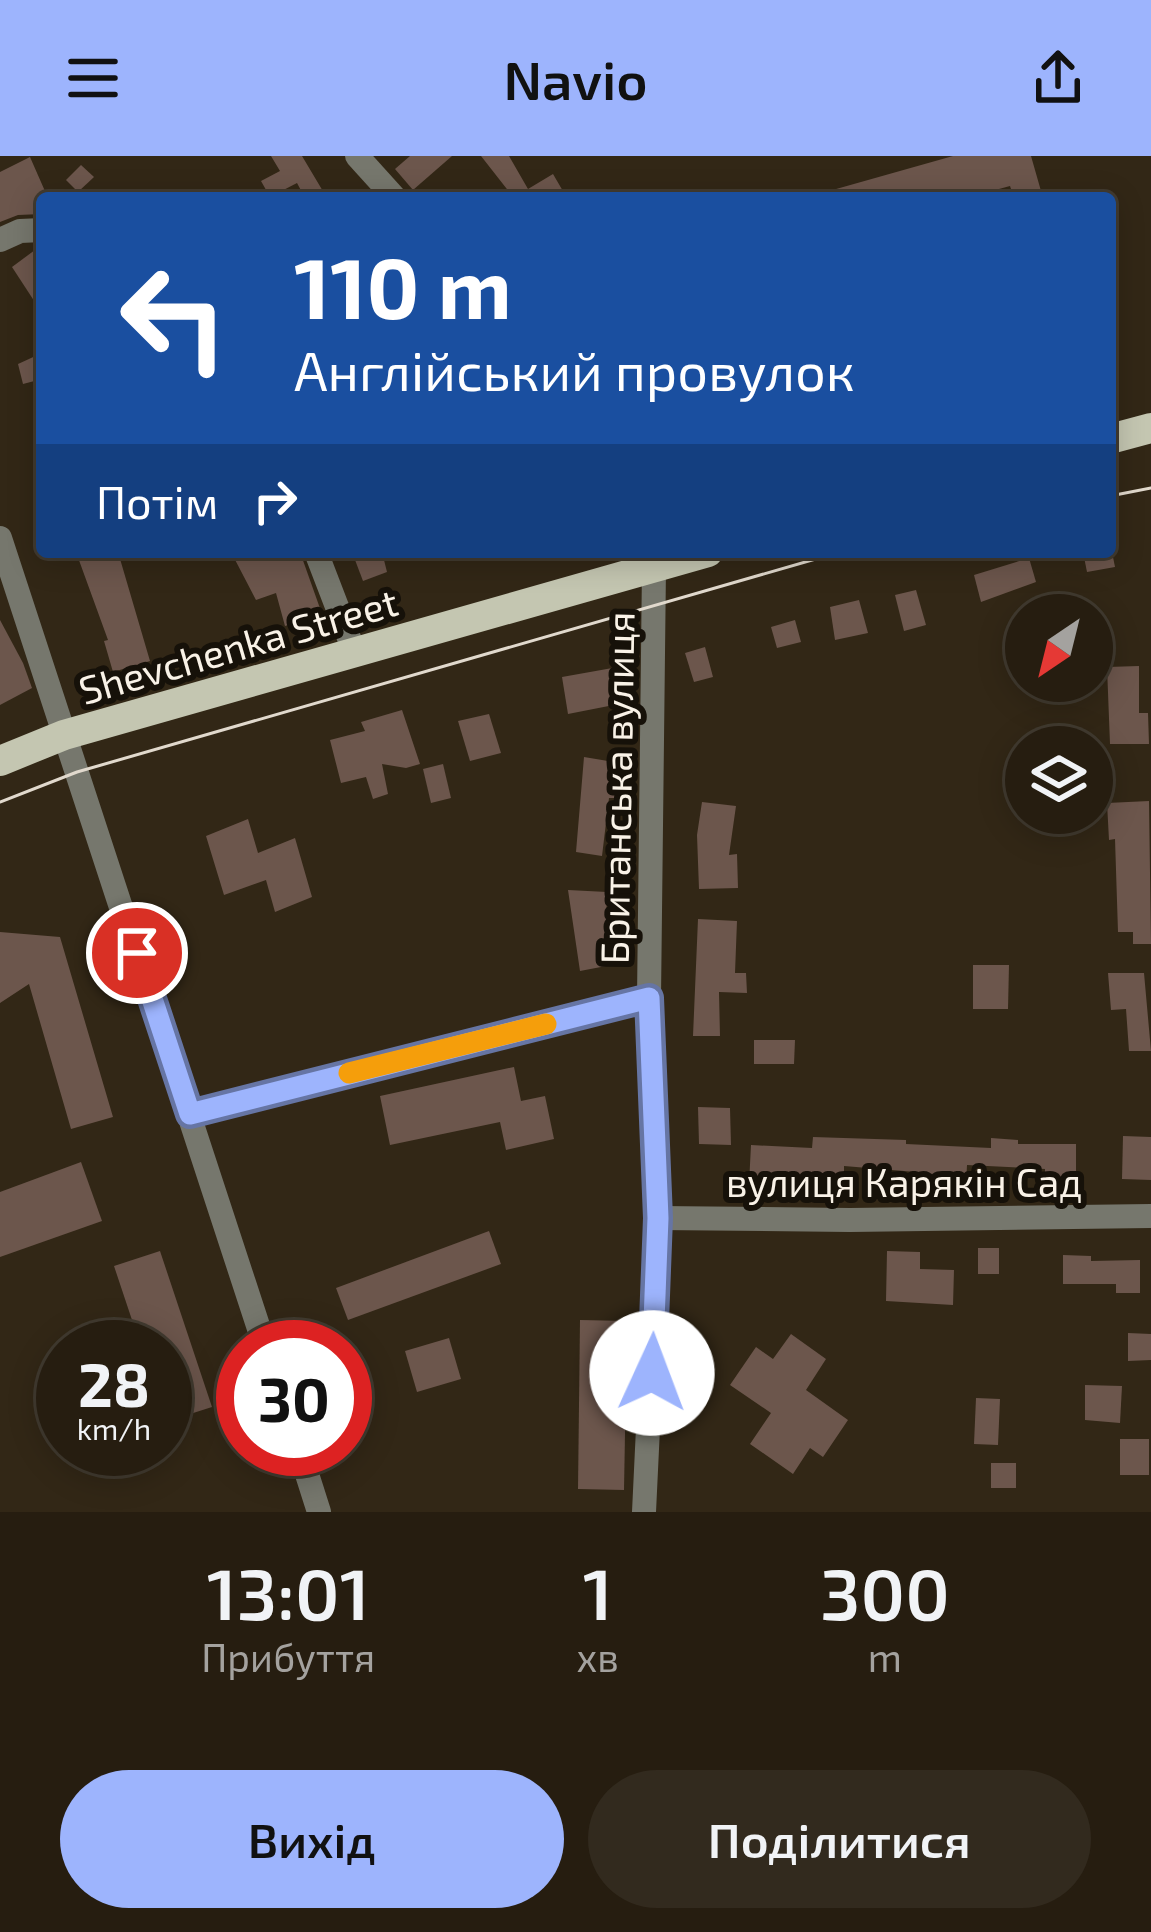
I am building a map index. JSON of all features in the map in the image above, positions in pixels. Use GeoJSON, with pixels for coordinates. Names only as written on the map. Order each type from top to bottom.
{"type":"FeatureCollection","features":[{"type":"Feature","properties":{"kind":"main road"},"geometry":{"type":"LineString","coordinates":[[1116,437],[1151,428]]}},
{"type":"Feature","properties":{"kind":"main road","name":"Shevchenka Street"},"geometry":{"type":"LineString","coordinates":[[0,760],[64,736],[649,560]]}},
{"type":"Feature","properties":{"kind":"street"},"geometry":{"type":"LineString","coordinates":[[357,156],[390,192]]}},
{"type":"Feature","properties":{"kind":"street"},"geometry":{"type":"LineString","coordinates":[[0,240],[36,230]]}},
{"type":"Feature","properties":{"kind":"street"},"geometry":{"type":"LineString","coordinates":[[0,538],[257,1320]]}},
{"type":"Feature","properties":{"kind":"street"},"geometry":{"type":"LineString","coordinates":[[318,558],[354,651]]}},
{"type":"Feature","properties":{"kind":"street","name":"Британська вулиця"},"geometry":{"type":"LineString","coordinates":[[644,1512],[658,1218],[649,998],[649,560]]}},
{"type":"Feature","properties":{"kind":"street"},"geometry":{"type":"LineString","coordinates":[[190,1114],[649,998]]}},
{"type":"Feature","properties":{"kind":"street","name":"вулиця Карякін Сад"},"geometry":{"type":"LineString","coordinates":[[658,1218],[1151,1216]]}},
{"type":"Feature","properties":{"kind":"street"},"geometry":{"type":"LineString","coordinates":[[307,1476],[319,1512]]}},
{"type":"Feature","properties":{"kind":"building"},"geometry":{"type":"Polygon","coordinates":[[[271,156],[302,156],[323,192],[302,192],[297,183],[267,192],[261,181],[280,171],[271,156]]]}},
{"type":"Feature","properties":{"kind":"building"},"geometry":{"type":"Polygon","coordinates":[[[410,156],[452,156],[413,190],[395,169],[410,156]]]}},
{"type":"Feature","properties":{"kind":"building"},"geometry":{"type":"Polygon","coordinates":[[[481,156],[509,156],[528,189],[553,174],[564,192],[509,192],[481,156]]]}},
{"type":"Feature","properties":{"kind":"building"},"geometry":{"type":"Polygon","coordinates":[[[953,156],[1031,156],[1041,192],[1012,192],[1010,186],[988,192],[826,192],[953,156]]]}},
{"type":"Feature","properties":{"kind":"building"},"geometry":{"type":"Polygon","coordinates":[[[30,157],[45,192],[36,192],[36,214],[0,222],[0,172],[30,157]]]}},
{"type":"Feature","properties":{"kind":"building"},"geometry":{"type":"Polygon","coordinates":[[[81,165],[94,177],[78,192],[66,180],[81,165]]]}},
{"type":"Feature","properties":{"kind":"building"},"geometry":{"type":"Polygon","coordinates":[[[36,249],[36,304],[12,267],[36,249]]]}},
{"type":"Feature","properties":{"kind":"building"},"geometry":{"type":"Polygon","coordinates":[[[36,356],[36,381],[23,384],[18,364],[36,356]]]}},
{"type":"Feature","properties":{"kind":"building"},"geometry":{"type":"Polygon","coordinates":[[[78,558],[120,558],[150,661],[113,672],[104,641],[108,640],[78,558]]]}},
{"type":"Feature","properties":{"kind":"building"},"geometry":{"type":"Polygon","coordinates":[[[234,558],[302,558],[322,614],[285,626],[276,593],[256,600],[234,558]]]}},
{"type":"Feature","properties":{"kind":"building"},"geometry":{"type":"Polygon","coordinates":[[[354,558],[384,558],[387,572],[363,581],[354,558]]]}},
{"type":"Feature","properties":{"kind":"building"},"geometry":{"type":"Polygon","coordinates":[[[1029,558],[1036,582],[981,602],[974,575],[1029,558]]]}},
{"type":"Feature","properties":{"kind":"building"},"geometry":{"type":"Polygon","coordinates":[[[1084,558],[1113,558],[1115,567],[1087,572],[1084,558]]]}},
{"type":"Feature","properties":{"kind":"building"},"geometry":{"type":"Polygon","coordinates":[[[916,590],[926,625],[904,631],[895,595],[916,590]]]}},
{"type":"Feature","properties":{"kind":"building"},"geometry":{"type":"Polygon","coordinates":[[[859,600],[868,633],[835,640],[830,607],[859,600]]]}},
{"type":"Feature","properties":{"kind":"building"},"geometry":{"type":"Polygon","coordinates":[[[0,620],[32,688],[0,705],[0,620]]]}},
{"type":"Feature","properties":{"kind":"building"},"geometry":{"type":"Polygon","coordinates":[[[795,620],[801,642],[777,648],[771,627],[795,620]]]}},
{"type":"Feature","properties":{"kind":"building"},"geometry":{"type":"Polygon","coordinates":[[[705,647],[713,677],[694,682],[685,653],[705,647]]]}},
{"type":"Feature","properties":{"kind":"building"},"geometry":{"type":"Polygon","coordinates":[[[1139,666],[1139,713],[1148,713],[1149,744],[1113,744],[1108,702],[1113,702],[1113,667],[1139,666]]]}},
{"type":"Feature","properties":{"kind":"building"},"geometry":{"type":"Polygon","coordinates":[[[618,667],[624,703],[568,714],[562,677],[618,667]]]}},
{"type":"Feature","properties":{"kind":"building"},"geometry":{"type":"Polygon","coordinates":[[[402,710],[420,764],[406,768],[382,764],[388,794],[373,799],[366,777],[341,783],[330,740],[365,731],[361,722],[402,710]]]}},
{"type":"Feature","properties":{"kind":"building"},"geometry":{"type":"Polygon","coordinates":[[[489,714],[501,753],[470,761],[458,721],[489,714]]]}},
{"type":"Feature","properties":{"kind":"building"},"geometry":{"type":"Polygon","coordinates":[[[584,757],[620,763],[614,798],[609,798],[602,856],[576,852],[584,757]]]}},
{"type":"Feature","properties":{"kind":"building"},"geometry":{"type":"Polygon","coordinates":[[[443,764],[451,798],[431,803],[423,769],[443,764]]]}},
{"type":"Feature","properties":{"kind":"building"},"geometry":{"type":"Polygon","coordinates":[[[1149,801],[1151,944],[1133,944],[1133,932],[1118,932],[1115,839],[1109,840],[1109,834],[1113,834],[1113,803],[1149,801]]]}},
{"type":"Feature","properties":{"kind":"building"},"geometry":{"type":"Polygon","coordinates":[[[702,802],[736,806],[729,855],[737,854],[738,888],[699,889],[697,835],[702,802]]]}},
{"type":"Feature","properties":{"kind":"building"},"geometry":{"type":"Polygon","coordinates":[[[248,819],[258,853],[295,838],[312,897],[275,912],[266,880],[224,895],[206,836],[248,819]]]}},
{"type":"Feature","properties":{"kind":"building"},"geometry":{"type":"Polygon","coordinates":[[[568,890],[607,892],[606,930],[616,928],[622,963],[580,971],[568,890]]]}},
{"type":"Feature","properties":{"kind":"building"},"geometry":{"type":"Polygon","coordinates":[[[698,919],[737,921],[735,973],[746,973],[747,993],[719,992],[720,1036],[693,1036],[698,919]]]}},
{"type":"Feature","properties":{"kind":"building"},"geometry":{"type":"Polygon","coordinates":[[[0,932],[60,937],[113,1117],[71,1129],[29,984],[0,1003],[0,932]]]}},
{"type":"Feature","properties":{"kind":"building"},"geometry":{"type":"Polygon","coordinates":[[[973,965],[1009,965],[1008,1009],[973,1009],[973,965]]]}},
{"type":"Feature","properties":{"kind":"building"},"geometry":{"type":"Polygon","coordinates":[[[1108,973],[1144,973],[1151,1051],[1129,1051],[1126,1009],[1111,1010],[1108,973]]]}},
{"type":"Feature","properties":{"kind":"building"},"geometry":{"type":"Polygon","coordinates":[[[754,1040],[795,1040],[794,1064],[754,1064],[754,1040]]]}},
{"type":"Feature","properties":{"kind":"building"},"geometry":{"type":"Polygon","coordinates":[[[514,1067],[521,1101],[545,1096],[554,1139],[506,1150],[500,1122],[390,1145],[380,1096],[514,1067]]]}},
{"type":"Feature","properties":{"kind":"building"},"geometry":{"type":"Polygon","coordinates":[[[698,1107],[730,1108],[731,1145],[699,1144],[698,1107]]]}},
{"type":"Feature","properties":{"kind":"building"},"geometry":{"type":"Polygon","coordinates":[[[1123,1136],[1151,1137],[1151,1180],[1122,1179],[1123,1136]]]}},
{"type":"Feature","properties":{"kind":"building"},"geometry":{"type":"Polygon","coordinates":[[[813,1137],[991,1148],[991,1138],[1018,1140],[1018,1144],[1076,1144],[1076,1177],[1045,1177],[1045,1169],[967,1165],[966,1186],[927,1184],[928,1173],[844,1166],[844,1177],[788,1175],[788,1186],[749,1184],[751,1145],[812,1148],[813,1137]]]}},
{"type":"Feature","properties":{"kind":"building"},"geometry":{"type":"Polygon","coordinates":[[[81,1162],[102,1221],[0,1257],[0,1192],[81,1162]]]}},
{"type":"Feature","properties":{"kind":"building"},"geometry":{"type":"Polygon","coordinates":[[[489,1231],[501,1264],[348,1320],[336,1288],[489,1231]]]}},
{"type":"Feature","properties":{"kind":"building"},"geometry":{"type":"Polygon","coordinates":[[[978,1248],[999,1248],[999,1274],[978,1274],[978,1248]]]}},
{"type":"Feature","properties":{"kind":"building"},"geometry":{"type":"Polygon","coordinates":[[[160,1251],[183,1320],[132,1320],[114,1266],[160,1251]]]}},
{"type":"Feature","properties":{"kind":"building"},"geometry":{"type":"Polygon","coordinates":[[[887,1251],[920,1252],[920,1269],[954,1270],[953,1305],[886,1301],[887,1251]]]}},
{"type":"Feature","properties":{"kind":"building"},"geometry":{"type":"Polygon","coordinates":[[[1063,1255],[1091,1256],[1091,1261],[1140,1260],[1140,1293],[1116,1293],[1116,1284],[1063,1284],[1063,1255]]]}},
{"type":"Feature","properties":{"kind":"building"},"geometry":{"type":"Polygon","coordinates":[[[580,1320],[627,1321],[624,1490],[578,1489],[580,1320]]]}},
{"type":"Feature","properties":{"kind":"building"},"geometry":{"type":"Polygon","coordinates":[[[1128,1333],[1151,1334],[1151,1360],[1128,1361],[1128,1333]]]}},
{"type":"Feature","properties":{"kind":"building"},"geometry":{"type":"Polygon","coordinates":[[[791,1334],[826,1359],[806,1390],[848,1420],[823,1457],[810,1448],[793,1474],[750,1444],[771,1413],[730,1385],[756,1347],[773,1359],[791,1334]]]}},
{"type":"Feature","properties":{"kind":"building"},"geometry":{"type":"Polygon","coordinates":[[[449,1338],[461,1379],[417,1392],[405,1351],[449,1338]]]}},
{"type":"Feature","properties":{"kind":"building"},"geometry":{"type":"Polygon","coordinates":[[[192,1347],[212,1407],[192,1413],[192,1347]]]}},
{"type":"Feature","properties":{"kind":"building"},"geometry":{"type":"Polygon","coordinates":[[[1085,1385],[1122,1386],[1120,1423],[1085,1420],[1085,1385]]]}},
{"type":"Feature","properties":{"kind":"building"},"geometry":{"type":"Polygon","coordinates":[[[976,1398],[1000,1399],[998,1445],[974,1444],[976,1398]]]}},
{"type":"Feature","properties":{"kind":"building"},"geometry":{"type":"Polygon","coordinates":[[[1120,1439],[1149,1439],[1149,1475],[1120,1475],[1120,1439]]]}},
{"type":"Feature","properties":{"kind":"building"},"geometry":{"type":"Polygon","coordinates":[[[991,1463],[1016,1463],[1016,1488],[991,1488],[991,1463]]]}},
{"type":"Feature","properties":{"kind":"tram line"},"geometry":{"type":"LineString","coordinates":[[1116,495],[1151,488]]}},
{"type":"Feature","properties":{"kind":"tram line"},"geometry":{"type":"LineString","coordinates":[[0,802],[77,772],[819,558]]}},
{"type":"Feature","properties":{"kind":"slow traffic"},"geometry":{"type":"LineString","coordinates":[[349,1073],[546,1024]]}},
{"type":"Feature","properties":{"kind":"route"},"geometry":{"type":"LineString","coordinates":[[137,953],[190,1114],[649,998],[658,1218],[652,1373]]}}]}
